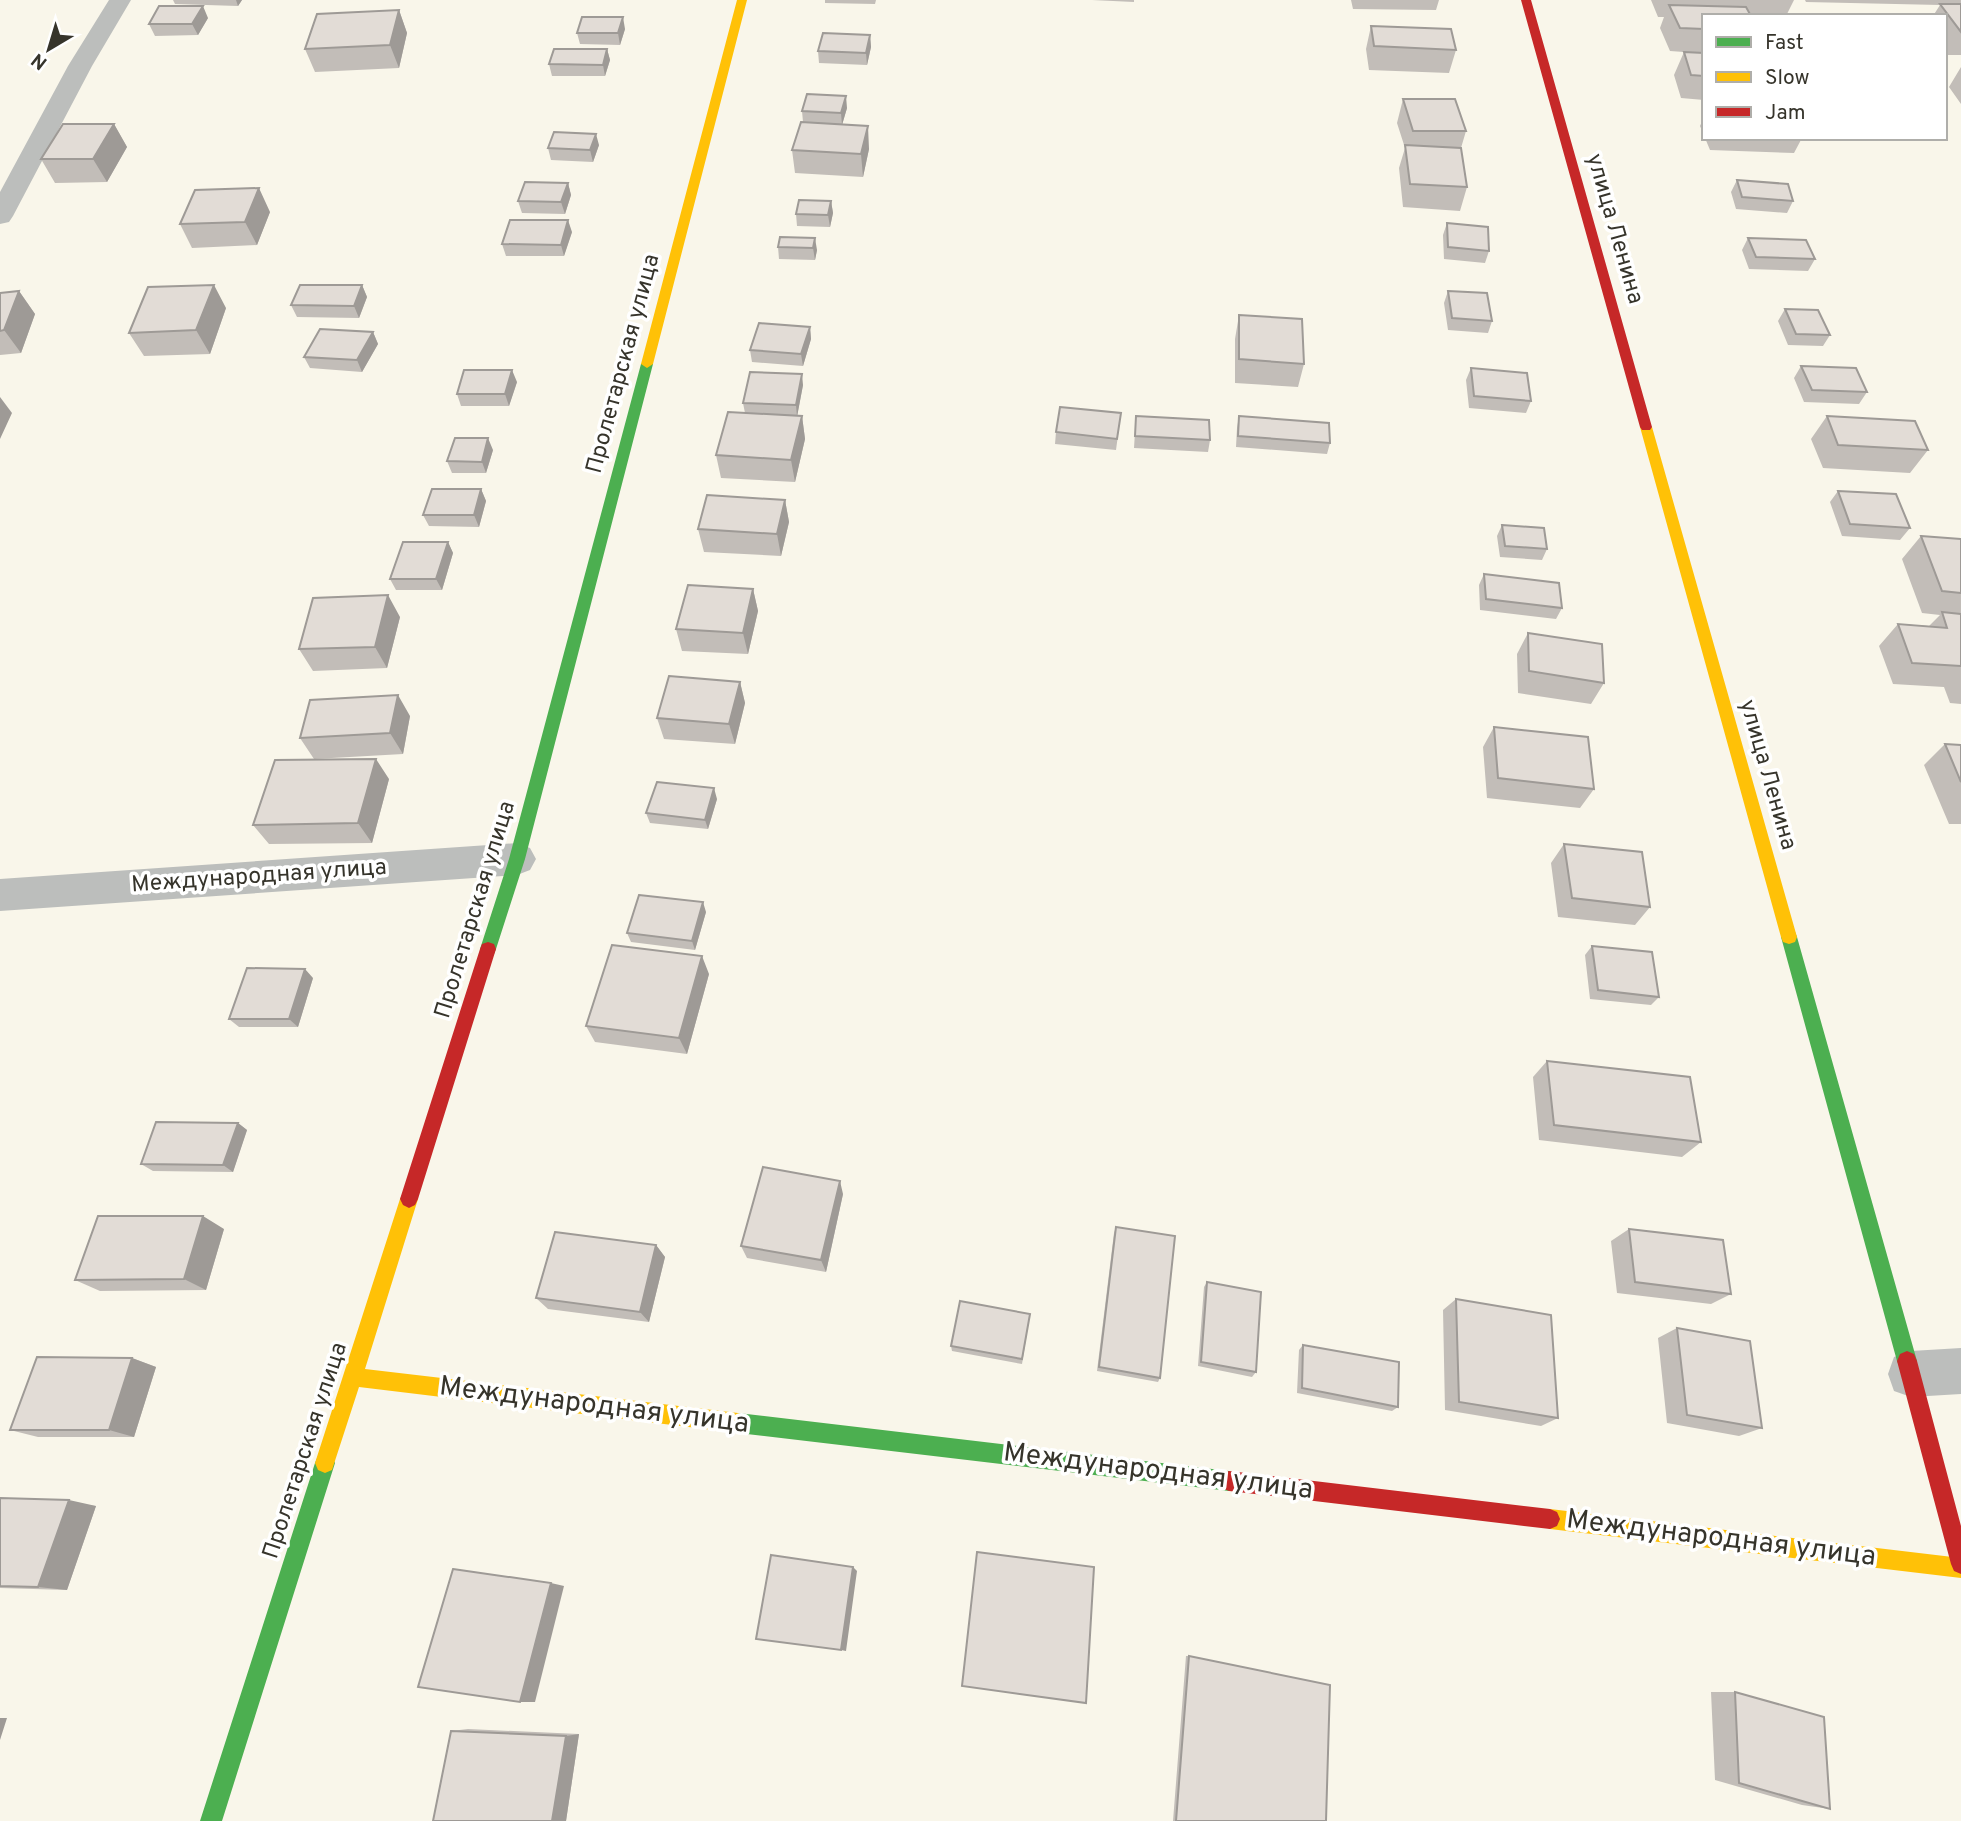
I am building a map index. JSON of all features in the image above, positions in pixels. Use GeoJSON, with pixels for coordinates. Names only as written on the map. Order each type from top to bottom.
{"type":"FeatureCollection","features":[{"type":"Feature","properties":{"kind":"street"},"geometry":{"type":"LineString","coordinates":[[0,216],[80,66],[121,0]]}},
{"type":"Feature","properties":{"kind":"street","name":"Пролетарская улица"},"geometry":{"type":"LineString","coordinates":[[211,1821],[517,859],[742,0]]}},
{"type":"Feature","properties":{"kind":"street","name":"улица Ленина"},"geometry":{"type":"LineString","coordinates":[[1526,0],[1911,1374],[1961,1566]]}},
{"type":"Feature","properties":{"kind":"street","name":"Международная улица"},"geometry":{"type":"LineString","coordinates":[[0,895],[517,859]]}},
{"type":"Feature","properties":{"kind":"street"},"geometry":{"type":"LineString","coordinates":[[1911,1374],[1961,1371]]}},
{"type":"Feature","properties":{"kind":"street","name":"Международная улица"},"geometry":{"type":"LineString","coordinates":[[354,1377],[1961,1566]]}},
{"type":"Feature","properties":{"kind":"building"},"geometry":{"type":"Polygon","coordinates":[[[1940,4],[1961,4],[1961,32],[1940,4]]]}},
{"type":"Feature","properties":{"kind":"building"},"geometry":{"type":"Polygon","coordinates":[[[1669,5],[1746,7],[1750,14],[1702,14],[1702,29],[1680,28],[1669,5]]]}},
{"type":"Feature","properties":{"kind":"building"},"geometry":{"type":"Polygon","coordinates":[[[159,6],[203,6],[192,24],[149,24],[159,6]]]}},
{"type":"Feature","properties":{"kind":"building"},"geometry":{"type":"Polygon","coordinates":[[[399,10],[390,45],[305,49],[317,14],[399,10]]]}},
{"type":"Feature","properties":{"kind":"building"},"geometry":{"type":"Polygon","coordinates":[[[582,17],[623,17],[618,33],[577,33],[582,17]]]}},
{"type":"Feature","properties":{"kind":"building"},"geometry":{"type":"Polygon","coordinates":[[[1371,26],[1451,29],[1456,50],[1374,46],[1371,26]]]}},
{"type":"Feature","properties":{"kind":"building"},"geometry":{"type":"Polygon","coordinates":[[[823,33],[870,35],[866,53],[818,51],[823,33]]]}},
{"type":"Feature","properties":{"kind":"building"},"geometry":{"type":"Polygon","coordinates":[[[554,49],[607,49],[603,65],[549,64],[554,49]]]}},
{"type":"Feature","properties":{"kind":"building"},"geometry":{"type":"Polygon","coordinates":[[[1684,52],[1702,53],[1702,76],[1691,75],[1684,52]]]}},
{"type":"Feature","properties":{"kind":"building"},"geometry":{"type":"Polygon","coordinates":[[[807,94],[846,96],[841,113],[802,111],[807,94]]]}},
{"type":"Feature","properties":{"kind":"building"},"geometry":{"type":"Polygon","coordinates":[[[1403,99],[1455,99],[1466,131],[1413,131],[1403,99]]]}},
{"type":"Feature","properties":{"kind":"building"},"geometry":{"type":"Polygon","coordinates":[[[801,122],[868,126],[861,154],[792,150],[801,122]]]}},
{"type":"Feature","properties":{"kind":"building"},"geometry":{"type":"Polygon","coordinates":[[[63,124],[114,124],[93,159],[41,159],[63,124]]]}},
{"type":"Feature","properties":{"kind":"building"},"geometry":{"type":"Polygon","coordinates":[[[554,132],[596,134],[590,150],[548,148],[554,132]]]}},
{"type":"Feature","properties":{"kind":"building"},"geometry":{"type":"Polygon","coordinates":[[[1405,145],[1461,148],[1467,187],[1410,184],[1405,145]]]}},
{"type":"Feature","properties":{"kind":"building"},"geometry":{"type":"Polygon","coordinates":[[[1737,180],[1788,184],[1793,201],[1742,197],[1737,180]]]}},
{"type":"Feature","properties":{"kind":"building"},"geometry":{"type":"Polygon","coordinates":[[[525,182],[568,183],[561,202],[518,201],[525,182]]]}},
{"type":"Feature","properties":{"kind":"building"},"geometry":{"type":"Polygon","coordinates":[[[259,188],[245,222],[180,224],[195,190],[259,188]]]}},
{"type":"Feature","properties":{"kind":"building"},"geometry":{"type":"Polygon","coordinates":[[[799,200],[831,201],[828,215],[796,214],[799,200]]]}},
{"type":"Feature","properties":{"kind":"building"},"geometry":{"type":"Polygon","coordinates":[[[510,220],[568,220],[561,245],[502,244],[510,220]]]}},
{"type":"Feature","properties":{"kind":"building"},"geometry":{"type":"Polygon","coordinates":[[[1447,223],[1488,227],[1489,251],[1448,247],[1447,223]]]}},
{"type":"Feature","properties":{"kind":"building"},"geometry":{"type":"Polygon","coordinates":[[[780,237],[815,238],[813,248],[778,247],[780,237]]]}},
{"type":"Feature","properties":{"kind":"building"},"geometry":{"type":"Polygon","coordinates":[[[1748,238],[1806,240],[1815,259],[1756,257],[1748,238]]]}},
{"type":"Feature","properties":{"kind":"building"},"geometry":{"type":"Polygon","coordinates":[[[214,285],[196,330],[129,333],[148,287],[214,285]]]}},
{"type":"Feature","properties":{"kind":"building"},"geometry":{"type":"Polygon","coordinates":[[[300,285],[362,285],[354,306],[291,305],[300,285]]]}},
{"type":"Feature","properties":{"kind":"building"},"geometry":{"type":"Polygon","coordinates":[[[19,291],[4,330],[0,331],[0,293],[19,291]]]}},
{"type":"Feature","properties":{"kind":"building"},"geometry":{"type":"Polygon","coordinates":[[[1448,291],[1487,293],[1492,321],[1452,318],[1448,291]]]}},
{"type":"Feature","properties":{"kind":"building"},"geometry":{"type":"Polygon","coordinates":[[[1785,309],[1818,310],[1830,335],[1796,334],[1785,309]]]}},
{"type":"Feature","properties":{"kind":"building"},"geometry":{"type":"Polygon","coordinates":[[[1239,315],[1302,319],[1304,364],[1239,359],[1239,315]]]}},
{"type":"Feature","properties":{"kind":"building"},"geometry":{"type":"Polygon","coordinates":[[[759,323],[810,327],[801,354],[750,350],[759,323]]]}},
{"type":"Feature","properties":{"kind":"building"},"geometry":{"type":"Polygon","coordinates":[[[320,329],[373,332],[357,360],[304,357],[320,329]]]}},
{"type":"Feature","properties":{"kind":"building"},"geometry":{"type":"Polygon","coordinates":[[[1801,366],[1856,368],[1867,392],[1812,390],[1801,366]]]}},
{"type":"Feature","properties":{"kind":"building"},"geometry":{"type":"Polygon","coordinates":[[[1471,368],[1527,373],[1531,401],[1474,396],[1471,368]]]}},
{"type":"Feature","properties":{"kind":"building"},"geometry":{"type":"Polygon","coordinates":[[[464,370],[512,370],[505,394],[457,394],[464,370]]]}},
{"type":"Feature","properties":{"kind":"building"},"geometry":{"type":"Polygon","coordinates":[[[750,372],[802,374],[796,405],[743,403],[750,372]]]}},
{"type":"Feature","properties":{"kind":"building"},"geometry":{"type":"Polygon","coordinates":[[[1060,407],[1121,413],[1117,439],[1056,432],[1060,407]]]}},
{"type":"Feature","properties":{"kind":"building"},"geometry":{"type":"Polygon","coordinates":[[[728,412],[802,416],[791,460],[716,455],[728,412]]]}},
{"type":"Feature","properties":{"kind":"building"},"geometry":{"type":"Polygon","coordinates":[[[1136,416],[1209,420],[1210,440],[1135,436],[1136,416]]]}},
{"type":"Feature","properties":{"kind":"building"},"geometry":{"type":"Polygon","coordinates":[[[1239,416],[1329,423],[1330,443],[1238,436],[1239,416]]]}},
{"type":"Feature","properties":{"kind":"building"},"geometry":{"type":"Polygon","coordinates":[[[1827,416],[1915,421],[1928,450],[1838,445],[1827,416]]]}},
{"type":"Feature","properties":{"kind":"building"},"geometry":{"type":"Polygon","coordinates":[[[455,438],[488,438],[482,462],[447,461],[455,438]]]}},
{"type":"Feature","properties":{"kind":"building"},"geometry":{"type":"Polygon","coordinates":[[[432,489],[481,489],[474,515],[423,515],[432,489]]]}},
{"type":"Feature","properties":{"kind":"building"},"geometry":{"type":"Polygon","coordinates":[[[1838,491],[1896,494],[1910,528],[1850,524],[1838,491]]]}},
{"type":"Feature","properties":{"kind":"building"},"geometry":{"type":"Polygon","coordinates":[[[707,495],[785,500],[777,534],[698,529],[707,495]]]}},
{"type":"Feature","properties":{"kind":"building"},"geometry":{"type":"Polygon","coordinates":[[[1502,525],[1544,528],[1547,549],[1505,546],[1502,525]]]}},
{"type":"Feature","properties":{"kind":"building"},"geometry":{"type":"Polygon","coordinates":[[[1921,536],[1961,539],[1961,593],[1942,591],[1921,536]]]}},
{"type":"Feature","properties":{"kind":"building"},"geometry":{"type":"Polygon","coordinates":[[[403,542],[448,542],[436,579],[390,579],[403,542]]]}},
{"type":"Feature","properties":{"kind":"building"},"geometry":{"type":"Polygon","coordinates":[[[1484,574],[1559,583],[1562,608],[1486,599],[1484,574]]]}},
{"type":"Feature","properties":{"kind":"building"},"geometry":{"type":"Polygon","coordinates":[[[688,585],[753,589],[743,633],[676,629],[688,585]]]}},
{"type":"Feature","properties":{"kind":"building"},"geometry":{"type":"Polygon","coordinates":[[[388,595],[375,647],[299,649],[313,598],[388,595]]]}},
{"type":"Feature","properties":{"kind":"building"},"geometry":{"type":"Polygon","coordinates":[[[1942,612],[1961,614],[1961,666],[1912,663],[1898,624],[1947,628],[1942,612]]]}},
{"type":"Feature","properties":{"kind":"building"},"geometry":{"type":"Polygon","coordinates":[[[1528,633],[1602,644],[1604,683],[1529,671],[1528,633]]]}},
{"type":"Feature","properties":{"kind":"building"},"geometry":{"type":"Polygon","coordinates":[[[669,676],[740,682],[729,724],[657,718],[669,676]]]}},
{"type":"Feature","properties":{"kind":"building"},"geometry":{"type":"Polygon","coordinates":[[[398,695],[390,733],[300,738],[310,700],[398,695]]]}},
{"type":"Feature","properties":{"kind":"building"},"geometry":{"type":"Polygon","coordinates":[[[1494,727],[1588,737],[1594,789],[1498,778],[1494,727]]]}},
{"type":"Feature","properties":{"kind":"building"},"geometry":{"type":"Polygon","coordinates":[[[1945,744],[1961,745],[1961,782],[1945,744]]]}},
{"type":"Feature","properties":{"kind":"building"},"geometry":{"type":"Polygon","coordinates":[[[376,759],[358,823],[253,825],[275,760],[376,759]]]}},
{"type":"Feature","properties":{"kind":"building"},"geometry":{"type":"Polygon","coordinates":[[[657,782],[714,788],[705,820],[646,813],[657,782]]]}},
{"type":"Feature","properties":{"kind":"building"},"geometry":{"type":"Polygon","coordinates":[[[1564,844],[1642,852],[1650,907],[1572,898],[1564,844]]]}},
{"type":"Feature","properties":{"kind":"building"},"geometry":{"type":"Polygon","coordinates":[[[639,895],[703,902],[692,941],[627,933],[639,895]]]}},
{"type":"Feature","properties":{"kind":"building"},"geometry":{"type":"Polygon","coordinates":[[[612,945],[702,956],[679,1038],[586,1026],[612,945]]]}},
{"type":"Feature","properties":{"kind":"building"},"geometry":{"type":"Polygon","coordinates":[[[1592,946],[1652,952],[1659,997],[1598,990],[1592,946]]]}},
{"type":"Feature","properties":{"kind":"building"},"geometry":{"type":"Polygon","coordinates":[[[247,968],[305,969],[289,1019],[229,1019],[247,968]]]}},
{"type":"Feature","properties":{"kind":"building"},"geometry":{"type":"Polygon","coordinates":[[[1547,1061],[1690,1077],[1701,1142],[1554,1125],[1547,1061]]]}},
{"type":"Feature","properties":{"kind":"building"},"geometry":{"type":"Polygon","coordinates":[[[156,1122],[238,1123],[223,1165],[141,1164],[156,1122]]]}},
{"type":"Feature","properties":{"kind":"building"},"geometry":{"type":"Polygon","coordinates":[[[763,1167],[840,1181],[821,1260],[741,1246],[763,1167]]]}},
{"type":"Feature","properties":{"kind":"building"},"geometry":{"type":"Polygon","coordinates":[[[98,1216],[203,1216],[184,1279],[75,1280],[98,1216]]]}},
{"type":"Feature","properties":{"kind":"building"},"geometry":{"type":"Polygon","coordinates":[[[1116,1227],[1175,1236],[1160,1378],[1099,1367],[1116,1227]]]}},
{"type":"Feature","properties":{"kind":"building"},"geometry":{"type":"Polygon","coordinates":[[[1629,1229],[1723,1240],[1731,1294],[1635,1282],[1629,1229]]]}},
{"type":"Feature","properties":{"kind":"building"},"geometry":{"type":"Polygon","coordinates":[[[555,1232],[656,1245],[640,1312],[536,1298],[555,1232]]]}},
{"type":"Feature","properties":{"kind":"building"},"geometry":{"type":"Polygon","coordinates":[[[1207,1282],[1261,1292],[1256,1372],[1201,1362],[1207,1282]]]}},
{"type":"Feature","properties":{"kind":"building"},"geometry":{"type":"Polygon","coordinates":[[[1456,1299],[1551,1315],[1558,1418],[1459,1402],[1456,1299]]]}},
{"type":"Feature","properties":{"kind":"building"},"geometry":{"type":"Polygon","coordinates":[[[960,1301],[1030,1314],[1022,1359],[951,1346],[960,1301]]]}},
{"type":"Feature","properties":{"kind":"building"},"geometry":{"type":"Polygon","coordinates":[[[1677,1328],[1750,1341],[1762,1428],[1687,1415],[1677,1328]]]}},
{"type":"Feature","properties":{"kind":"building"},"geometry":{"type":"Polygon","coordinates":[[[1303,1345],[1399,1362],[1398,1407],[1302,1388],[1303,1345]]]}},
{"type":"Feature","properties":{"kind":"building"},"geometry":{"type":"Polygon","coordinates":[[[37,1357],[132,1358],[109,1430],[10,1430],[37,1357]]]}},
{"type":"Feature","properties":{"kind":"building"},"geometry":{"type":"Polygon","coordinates":[[[0,1498],[69,1500],[38,1587],[0,1586],[0,1498]]]}},
{"type":"Feature","properties":{"kind":"building"},"geometry":{"type":"Polygon","coordinates":[[[977,1552],[1094,1567],[1086,1703],[962,1686],[977,1552]]]}},
{"type":"Feature","properties":{"kind":"building"},"geometry":{"type":"Polygon","coordinates":[[[771,1555],[853,1567],[841,1650],[756,1639],[771,1555]]]}},
{"type":"Feature","properties":{"kind":"building"},"geometry":{"type":"Polygon","coordinates":[[[453,1569],[551,1583],[520,1702],[418,1687],[453,1569]]]}},
{"type":"Feature","properties":{"kind":"building"},"geometry":{"type":"Polygon","coordinates":[[[1189,1656],[1330,1685],[1326,1821],[1176,1821],[1189,1656]]]}},
{"type":"Feature","properties":{"kind":"building"},"geometry":{"type":"Polygon","coordinates":[[[1735,1692],[1824,1717],[1830,1809],[1739,1783],[1735,1692]]]}},
{"type":"Feature","properties":{"kind":"building"},"geometry":{"type":"Polygon","coordinates":[[[451,1731],[566,1736],[552,1821],[433,1821],[451,1731]]]}},
{"type":"Feature","properties":{"kind":"traffic: fast"},"geometry":{"type":"LineString","coordinates":[[488,949],[517,859],[647,364]]}},
{"type":"Feature","properties":{"kind":"traffic: fast"},"geometry":{"type":"LineString","coordinates":[[1789,937],[1907,1361]]}},
{"type":"Feature","properties":{"kind":"traffic: fast"},"geometry":{"type":"LineString","coordinates":[[738,1423],[1229,1481]]}},
{"type":"Feature","properties":{"kind":"traffic: fast"},"geometry":{"type":"LineString","coordinates":[[211,1821],[325,1463]]}},
{"type":"Feature","properties":{"kind":"traffic: slow"},"geometry":{"type":"LineString","coordinates":[[647,364],[742,0]]}},
{"type":"Feature","properties":{"kind":"traffic: slow"},"geometry":{"type":"LineString","coordinates":[[1646,427],[1789,937]]}},
{"type":"Feature","properties":{"kind":"traffic: slow"},"geometry":{"type":"LineString","coordinates":[[325,1463],[409,1199]]}},
{"type":"Feature","properties":{"kind":"traffic: slow"},"geometry":{"type":"LineString","coordinates":[[354,1377],[738,1423]]}},
{"type":"Feature","properties":{"kind":"traffic: slow"},"geometry":{"type":"LineString","coordinates":[[1550,1519],[1961,1568]]}},
{"type":"Feature","properties":{"kind":"traffic: jam"},"geometry":{"type":"LineString","coordinates":[[1526,0],[1646,427]]}},
{"type":"Feature","properties":{"kind":"traffic: jam"},"geometry":{"type":"LineString","coordinates":[[409,1199],[488,949]]}},
{"type":"Feature","properties":{"kind":"traffic: jam"},"geometry":{"type":"LineString","coordinates":[[1907,1361],[1961,1564]]}},
{"type":"Feature","properties":{"kind":"traffic: jam"},"geometry":{"type":"LineString","coordinates":[[1229,1481],[1550,1519]]}}]}
